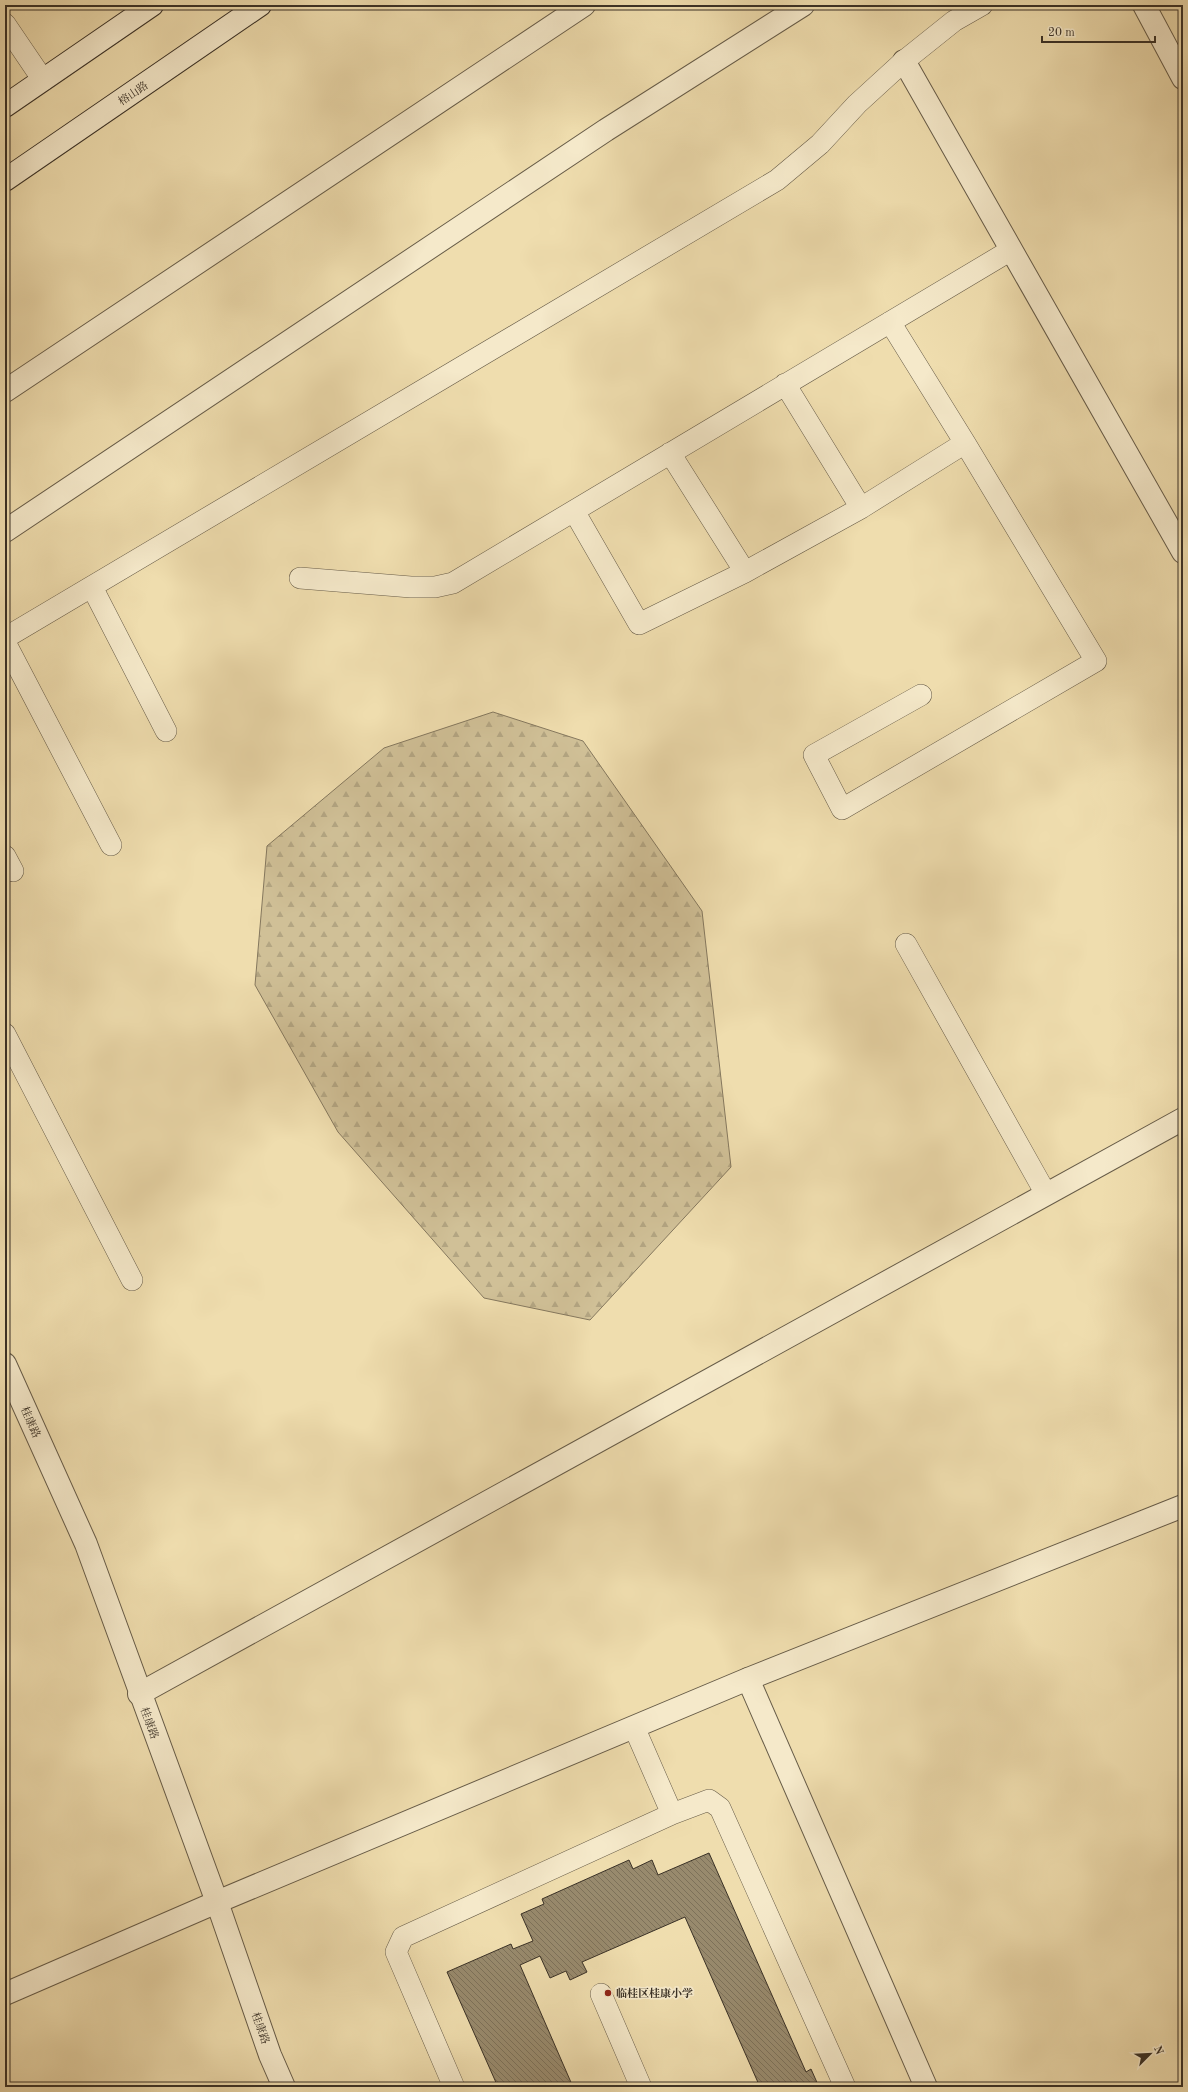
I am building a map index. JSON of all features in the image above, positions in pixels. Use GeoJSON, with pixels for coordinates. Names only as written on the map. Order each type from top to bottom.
{"type":"FeatureCollection","features":[{"type":"Feature","properties":{"kind":"street"},"geometry":{"type":"LineString","coordinates":[[5,106],[152,5]]}},
{"type":"Feature","properties":{"kind":"street","name":"榕山路"},"geometry":{"type":"LineString","coordinates":[[5,180],[260,5]]}},
{"type":"Feature","properties":{"kind":"street"},"geometry":{"type":"LineString","coordinates":[[5,391],[584,5]]}},
{"type":"Feature","properties":{"kind":"street"},"geometry":{"type":"LineString","coordinates":[[5,531],[606,130],[803,5]]}},
{"type":"Feature","properties":{"kind":"street"},"geometry":{"type":"LineString","coordinates":[[1144,5],[1183,78]]}},
{"type":"Feature","properties":{"kind":"street"},"geometry":{"type":"LineString","coordinates":[[904,61],[1183,552]]}},
{"type":"Feature","properties":{"kind":"street"},"geometry":{"type":"LineString","coordinates":[[139,1694],[1183,1119]]}},
{"type":"Feature","properties":{"kind":"street","name":"桂康路"},"geometry":{"type":"LineString","coordinates":[[5,1364],[86,1544],[139,1694],[217,1902],[270,2055],[284,2087]]}},
{"type":"Feature","properties":{"kind":"street"},"geometry":{"type":"LineString","coordinates":[[5,1994],[217,1902],[748,1679],[1183,1506]]}},
{"type":"Feature","properties":{"kind":"street"},"geometry":{"type":"LineString","coordinates":[[748,1679],[926,2087]]}},
{"type":"Feature","properties":{"kind":"lane"},"geometry":{"type":"LineString","coordinates":[[5,638],[777,180],[820,144],[857,104],[904,61],[954,21],[982,5]]}},
{"type":"Feature","properties":{"kind":"lane"},"geometry":{"type":"LineString","coordinates":[[5,24],[43,80]]}},
{"type":"Feature","properties":{"kind":"lane"},"geometry":{"type":"LineString","coordinates":[[300,578],[411,587],[435,587],[453,583],[1011,250]]}},
{"type":"Feature","properties":{"kind":"lane"},"geometry":{"type":"LineString","coordinates":[[890,322],[965,443],[1096,661],[842,809],[814,755],[921,695]]}},
{"type":"Feature","properties":{"kind":"lane"},"geometry":{"type":"LineString","coordinates":[[785,384],[861,508]]}},
{"type":"Feature","properties":{"kind":"lane"},"geometry":{"type":"LineString","coordinates":[[574,511],[639,624],[744,572],[861,508],[965,443]]}},
{"type":"Feature","properties":{"kind":"lane"},"geometry":{"type":"LineString","coordinates":[[670,453],[744,572]]}},
{"type":"Feature","properties":{"kind":"lane"},"geometry":{"type":"LineString","coordinates":[[92,587],[166,731]]}},
{"type":"Feature","properties":{"kind":"lane"},"geometry":{"type":"LineString","coordinates":[[5,642],[111,845]]}},
{"type":"Feature","properties":{"kind":"lane"},"geometry":{"type":"LineString","coordinates":[[906,944],[1046,1194]]}},
{"type":"Feature","properties":{"kind":"lane"},"geometry":{"type":"LineString","coordinates":[[5,1034],[132,1280]]}},
{"type":"Feature","properties":{"kind":"lane"},"geometry":{"type":"LineString","coordinates":[[634,1727],[672,1814]]}},
{"type":"Feature","properties":{"kind":"lane"},"geometry":{"type":"LineString","coordinates":[[454,2087],[396,1952],[403,1937],[672,1814],[709,1800],[720,1808],[844,2087]]}},
{"type":"Feature","properties":{"kind":"lane"},"geometry":{"type":"LineString","coordinates":[[601,1994],[641,2087]]}},
{"type":"Feature","properties":{"kind":"green space"},"geometry":{"type":"Polygon","coordinates":[[[493,712],[583,741],[702,911],[731,1167],[590,1320],[484,1298],[338,1132],[255,985],[267,846],[384,748],[493,712]]]}},
{"type":"Feature","properties":{"kind":"building"},"geometry":{"type":"Polygon","coordinates":[[[709,1853],[806,2072],[811,2069],[819,2087],[760,2087],[685,1917],[582,1962],[587,1972],[570,1980],[566,1971],[550,1978],[540,1956],[520,1965],[573,2087],[498,2087],[447,1972],[511,1944],[513,1949],[533,1941],[521,1914],[544,1904],[542,1899],[629,1860],[633,1869],[652,1860],[658,1875],[709,1853]]]}},
{"type":"Feature","properties":{"kind":"place","name":"临桂区桂康小学"},"geometry":{"type":"Point","coordinates":[608,1993]}}]}
